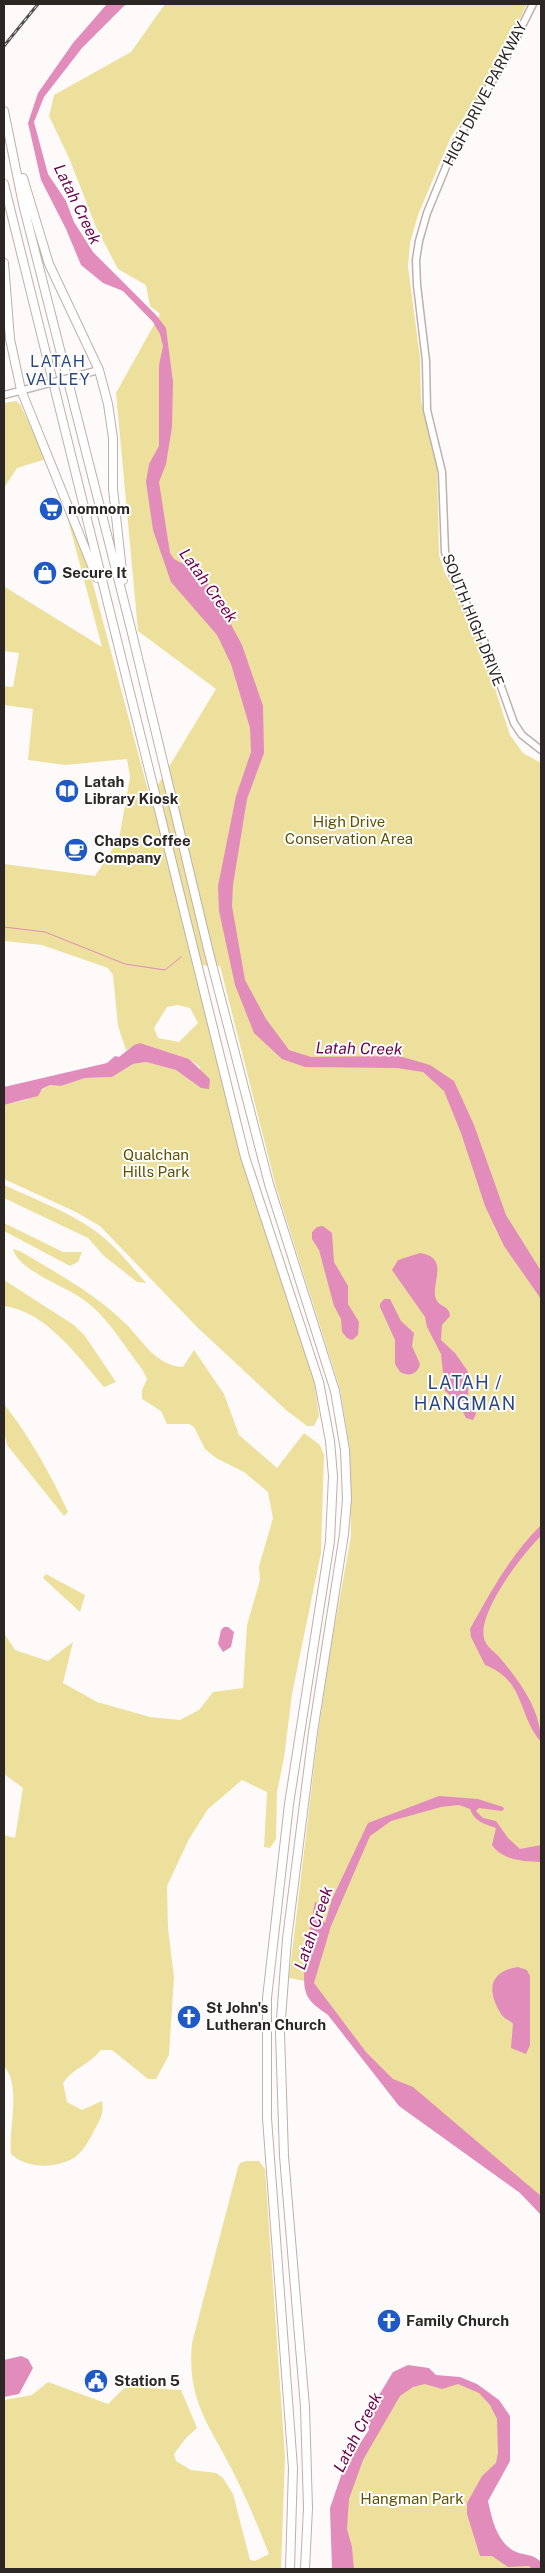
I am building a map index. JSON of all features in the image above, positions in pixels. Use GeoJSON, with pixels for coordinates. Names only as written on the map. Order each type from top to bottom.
{"type":"FeatureCollection","features":[{"type":"Feature","properties":{"kind":"highway"},"geometry":{"type":"LineString","coordinates":[[4,112],[15,143],[29,202],[44,247],[60,290],[99,370],[108,404],[113,438],[113,488],[126,609]]}},
{"type":"Feature","properties":{"kind":"highway"},"geometry":{"type":"LineString","coordinates":[[4,112],[23,204],[126,609],[209,953],[269,1184],[335,1391],[345,1450],[347,1499],[344,1534],[309,1762],[287,1939],[280,2032],[284,2156],[305,2407],[308,2508],[305,2569]]}},
{"type":"Feature","properties":{"kind":"highway"},"geometry":{"type":"LineString","coordinates":[[4,184],[246,1157],[319,1382],[330,1441],[333,1504],[330,1541],[290,1795],[267,1998],[266,2118],[292,2468],[290,2569]]}},
{"type":"Feature","properties":{"kind":"highway"},"geometry":{"type":"LineString","coordinates":[[4,254],[4,277]]}},
{"type":"Feature","properties":{"kind":"highway"},"geometry":{"type":"LineString","coordinates":[[4,263],[10,339],[21,390],[62,486],[109,610]]}},
{"type":"Feature","properties":{"kind":"main road","name":"HIGH DRIVE PARKWAY"},"geometry":{"type":"LineString","coordinates":[[426,361],[416,260],[422,227],[456,140],[505,60],[533,4]]}},
{"type":"Feature","properties":{"kind":"main road","name":"SOUTH HIGH DRIVE"},"geometry":{"type":"LineString","coordinates":[[426,361],[427,410],[442,472],[445,552],[453,576],[487,647],[512,718],[522,735],[540,750]]}},
{"type":"Feature","properties":{"kind":"main road"},"geometry":{"type":"LineString","coordinates":[[6,393],[99,370]]}},
{"type":"Feature","properties":{"kind":"green space"},"geometry":{"type":"Polygon","coordinates":[[[165,4],[527,4],[497,68],[451,137],[418,215],[410,243],[408,266],[420,358],[421,401],[437,466],[439,555],[445,573],[469,615],[479,639],[510,735],[523,753],[541,763],[541,2205],[389,2082],[310,1982],[289,1978],[318,1734],[351,1536],[350,1450],[340,1389],[276,1187],[220,966],[193,965],[242,1157],[314,1381],[319,1416],[314,1426],[307,1426],[286,1410],[197,1327],[100,1226],[76,1212],[4,1179],[4,1105],[26,1100],[50,1085],[61,1086],[85,1078],[112,1077],[133,1064],[146,1062],[177,1070],[201,1088],[200,1067],[189,1059],[140,1043],[126,1050],[118,1026],[113,975],[108,968],[42,945],[4,941],[4,864],[95,876],[119,839],[130,777],[127,759],[65,765],[28,760],[33,709],[4,705],[4,686],[13,687],[19,653],[4,651],[5,587],[102,647],[61,494],[90,573],[150,798],[216,689],[138,631],[116,393],[160,314],[150,306],[146,285],[118,269],[96,227],[69,158],[49,116],[54,95],[131,52],[165,4]],[[178,1005],[167,1007],[154,1028],[158,1038],[179,1042],[198,1023],[190,1008],[178,1005]]]}},
{"type":"Feature","properties":{"kind":"green space"},"geometry":{"type":"Polygon","coordinates":[[[16,401],[20,404],[46,459],[17,468],[4,488],[4,403],[16,401]]]}},
{"type":"Feature","properties":{"kind":"green space"},"geometry":{"type":"Polygon","coordinates":[[[4,1185],[84,1223],[115,1248],[146,1283],[137,1282],[104,1256],[88,1238],[4,1198],[4,1185]]]}},
{"type":"Feature","properties":{"kind":"green space"},"geometry":{"type":"Polygon","coordinates":[[[4,1223],[63,1252],[82,1252],[78,1262],[70,1266],[4,1231],[4,1223]]]}},
{"type":"Feature","properties":{"kind":"green space"},"geometry":{"type":"Polygon","coordinates":[[[13,1249],[20,1251],[90,1294],[115,1314],[158,1358],[165,1362],[183,1367],[194,1350],[224,1394],[239,1435],[277,1468],[304,1433],[320,1445],[324,1455],[321,1553],[292,1694],[284,1758],[277,1792],[276,1839],[270,1848],[264,1847],[267,1792],[242,1780],[208,1809],[189,1839],[167,1886],[168,1928],[174,1977],[169,2055],[156,2079],[148,2079],[112,2050],[101,2050],[72,2073],[63,2083],[67,2102],[82,2110],[102,2101],[102,2115],[88,2142],[79,2154],[72,2159],[48,2166],[24,2162],[11,2154],[13,2096],[9,2075],[4,2066],[4,1835],[15,1838],[23,1788],[4,1774],[4,1633],[15,1650],[48,1661],[73,1642],[63,1683],[97,1702],[150,1717],[180,1720],[199,1710],[213,1692],[243,1688],[247,1625],[260,1580],[259,1566],[273,1518],[268,1492],[244,1472],[216,1458],[205,1449],[194,1427],[189,1424],[167,1424],[161,1411],[142,1399],[142,1390],[147,1379],[142,1369],[99,1313],[81,1298],[32,1271],[23,1264],[13,1249]]]}},
{"type":"Feature","properties":{"kind":"green space"},"geometry":{"type":"Polygon","coordinates":[[[4,1280],[74,1325],[85,1336],[116,1382],[104,1387],[72,1349],[47,1326],[20,1310],[4,1306],[4,1280]]]}},
{"type":"Feature","properties":{"kind":"green space"},"geometry":{"type":"Polygon","coordinates":[[[4,1404],[31,1442],[47,1469],[68,1512],[64,1516],[7,1445],[4,1432],[4,1404]]]}},
{"type":"Feature","properties":{"kind":"green space"},"geometry":{"type":"Polygon","coordinates":[[[46,1574],[85,1595],[80,1612],[43,1578],[46,1574]]]}},
{"type":"Feature","properties":{"kind":"green space"},"geometry":{"type":"Polygon","coordinates":[[[259,2161],[265,2169],[285,2456],[281,2569],[4,2569],[4,2400],[32,2395],[48,2382],[108,2404],[123,2389],[130,2387],[181,2390],[197,2428],[186,2438],[174,2454],[176,2461],[191,2470],[216,2473],[223,2478],[233,2494],[250,2560],[255,2561],[269,2554],[241,2489],[203,2415],[193,2383],[191,2364],[192,2343],[238,2167],[240,2163],[259,2161]]]}},
{"type":"Feature","properties":{"kind":"green space","name":"Hangman Park"},"geometry":{"type":"Polygon","coordinates":[[[409,2379],[455,2381],[474,2388],[495,2402],[503,2463],[486,2484],[485,2538],[539,2569],[343,2569],[339,2530],[352,2470],[409,2379]]]}},
{"type":"Feature","properties":{"kind":"water"},"geometry":{"type":"Polygon","coordinates":[[[107,4],[126,4],[82,48],[44,97],[34,122],[48,174],[66,201],[74,222],[93,252],[156,315],[166,328],[173,382],[172,427],[166,464],[159,482],[170,553],[174,559],[200,573],[213,591],[242,645],[263,706],[264,753],[247,799],[233,885],[232,906],[245,980],[266,1019],[289,1050],[311,1057],[399,1056],[430,1065],[454,1081],[474,1125],[506,1215],[541,1271],[541,1299],[504,1246],[485,1206],[461,1133],[444,1091],[423,1072],[397,1068],[305,1067],[282,1059],[254,1033],[235,985],[219,911],[218,886],[236,796],[251,752],[250,728],[231,664],[217,635],[171,582],[153,530],[146,482],[149,464],[159,446],[159,365],[163,346],[160,334],[153,322],[123,291],[103,283],[81,265],[66,229],[41,180],[28,123],[38,93],[73,43],[107,4]]]}},
{"type":"Feature","properties":{"kind":"water"},"geometry":{"type":"Polygon","coordinates":[[[140,1043],[189,1059],[210,1079],[209,1089],[201,1088],[176,1070],[146,1062],[133,1064],[112,1077],[85,1078],[61,1086],[50,1085],[42,1089],[38,1096],[4,1105],[4,1087],[107,1063],[115,1056],[119,1057],[134,1045],[140,1043]]]}},
{"type":"Feature","properties":{"kind":"water"},"geometry":{"type":"Polygon","coordinates":[[[323,1226],[332,1233],[334,1262],[348,1286],[348,1304],[359,1322],[358,1335],[352,1340],[347,1338],[342,1332],[341,1319],[334,1306],[319,1250],[312,1239],[312,1232],[317,1227],[323,1226]]]}},
{"type":"Feature","properties":{"kind":"water"},"geometry":{"type":"Polygon","coordinates":[[[420,1253],[435,1260],[437,1266],[436,1299],[450,1313],[450,1316],[442,1325],[441,1340],[455,1353],[467,1370],[469,1376],[468,1396],[476,1414],[473,1420],[466,1418],[458,1402],[445,1391],[441,1354],[427,1327],[425,1317],[392,1270],[398,1260],[420,1253]]]}},
{"type":"Feature","properties":{"kind":"water"},"geometry":{"type":"Polygon","coordinates":[[[384,1299],[390,1299],[401,1321],[414,1333],[412,1346],[420,1364],[413,1374],[400,1372],[395,1364],[395,1340],[380,1307],[384,1299]]]}},
{"type":"Feature","properties":{"kind":"water"},"geometry":{"type":"Polygon","coordinates":[[[541,1525],[541,1536],[513,1570],[493,1601],[484,1630],[486,1643],[508,1667],[528,1697],[537,1719],[541,1742],[533,1731],[519,1699],[508,1680],[485,1665],[471,1637],[470,1629],[510,1562],[541,1525]]]}},
{"type":"Feature","properties":{"kind":"water"},"geometry":{"type":"Polygon","coordinates":[[[224,1627],[228,1627],[234,1632],[231,1647],[223,1652],[218,1644],[221,1630],[224,1627]]]}},
{"type":"Feature","properties":{"kind":"water","name":"Latah Creek"},"geometry":{"type":"Polygon","coordinates":[[[439,1796],[478,1799],[503,1807],[502,1811],[479,1808],[476,1811],[483,1818],[496,1821],[508,1838],[520,1849],[541,1845],[541,1862],[514,1859],[502,1854],[492,1845],[496,1828],[480,1822],[470,1809],[459,1805],[441,1807],[391,1821],[370,1836],[331,1926],[314,1983],[366,2052],[393,2079],[413,2087],[541,2196],[541,2215],[520,2193],[399,2106],[328,2015],[311,2001],[305,1989],[305,1958],[315,1902],[320,1905],[321,1920],[325,1923],[332,1899],[368,1823],[439,1796]]]}},
{"type":"Feature","properties":{"kind":"water"},"geometry":{"type":"Polygon","coordinates":[[[518,1967],[527,1970],[530,1976],[530,2045],[526,2054],[511,2048],[513,2024],[501,2014],[496,2006],[492,1990],[496,1978],[501,1973],[518,1967]]]}},
{"type":"Feature","properties":{"kind":"water"},"geometry":{"type":"Polygon","coordinates":[[[21,2356],[28,2359],[33,2368],[19,2394],[4,2397],[4,2360],[21,2356]]]}},
{"type":"Feature","properties":{"kind":"water"},"geometry":{"type":"Polygon","coordinates":[[[408,2365],[429,2368],[436,2375],[460,2377],[477,2384],[499,2400],[510,2416],[510,2461],[488,2501],[491,2515],[502,2540],[512,2550],[538,2559],[541,2562],[541,2569],[532,2569],[529,2566],[508,2567],[492,2556],[480,2556],[467,2514],[467,2503],[482,2476],[496,2463],[498,2453],[497,2419],[490,2405],[479,2393],[458,2384],[442,2389],[425,2384],[413,2387],[400,2396],[363,2460],[349,2499],[347,2529],[352,2547],[354,2569],[332,2569],[330,2508],[344,2467],[369,2430],[367,2415],[393,2372],[408,2365]]]}},
{"type":"Feature","properties":{"kind":"waterway"},"geometry":{"type":"LineString","coordinates":[[4,927],[45,932],[125,964],[165,970],[181,957]]}},
{"type":"Feature","properties":{"kind":"railway"},"geometry":{"type":"LineString","coordinates":[[4,46],[38,4]]}},
{"type":"Feature","properties":{"kind":"place","name":"nomnom"},"geometry":{"type":"Point","coordinates":[51,509]}},
{"type":"Feature","properties":{"kind":"place","name":"Secure It"},"geometry":{"type":"Point","coordinates":[45,573]}},
{"type":"Feature","properties":{"kind":"place","name":"Latah Library Kiosk"},"geometry":{"type":"Point","coordinates":[67,791]}},
{"type":"Feature","properties":{"kind":"place","name":"Chaps Coffee Company"},"geometry":{"type":"Point","coordinates":[76,850]}},
{"type":"Feature","properties":{"kind":"place","name":"St John's Lutheran Church"},"geometry":{"type":"Point","coordinates":[189,2017]}},
{"type":"Feature","properties":{"kind":"place","name":"Family Church"},"geometry":{"type":"Point","coordinates":[389,2321]}},
{"type":"Feature","properties":{"kind":"place","name":"Station 5"},"geometry":{"type":"Point","coordinates":[96,2381]}},
{"type":"Feature","properties":{"kind":"district","name":"LATAH VALLEY"},"geometry":{"type":"Point","coordinates":[58,370]}},
{"type":"Feature","properties":{"kind":"district","name":"LATAH / HANGMAN"},"geometry":{"type":"Point","coordinates":[465,1394]}},
{"type":"Feature","properties":{"kind":"park label","name":"High Drive Conservation Area"},"geometry":{"type":"Point","coordinates":[349,830]}},
{"type":"Feature","properties":{"kind":"park label","name":"Qualchan Hills Park"},"geometry":{"type":"Point","coordinates":[156,1164]}}]}
